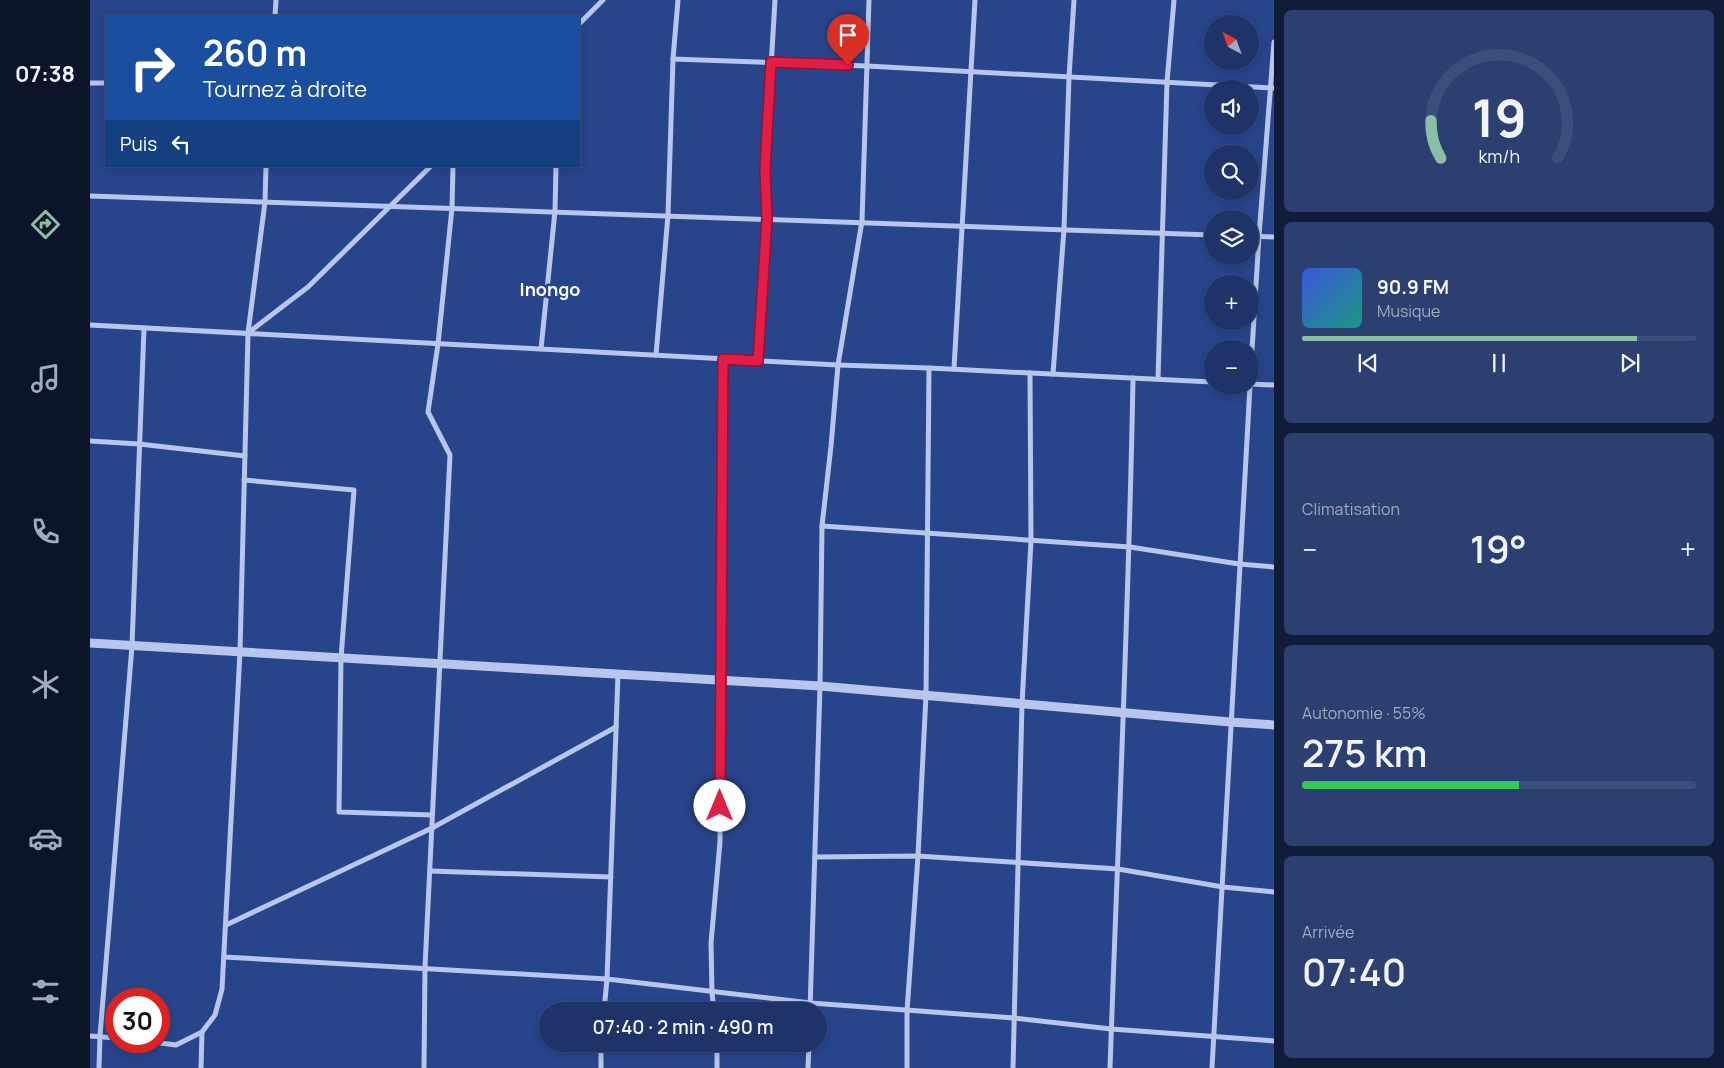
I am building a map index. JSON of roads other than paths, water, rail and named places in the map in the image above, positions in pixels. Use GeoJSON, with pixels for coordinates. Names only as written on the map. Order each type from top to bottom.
{"type":"FeatureCollection","features":[{"type":"Feature","properties":{"kind":"street"},"geometry":{"type":"LineString","coordinates":[[275,15],[276,0]]}},
{"type":"Feature","properties":{"kind":"street"},"geometry":{"type":"LineString","coordinates":[[580,23],[603,0]]}},
{"type":"Feature","properties":{"kind":"street"},"geometry":{"type":"LineString","coordinates":[[656,356],[668,215],[673,59],[678,0]]}},
{"type":"Feature","properties":{"kind":"street"},"geometry":{"type":"LineString","coordinates":[[758,361],[767,218],[765,169],[776,0]]}},
{"type":"Feature","properties":{"kind":"street"},"geometry":{"type":"LineString","coordinates":[[810,1002],[820,686],[822,526],[838,365],[862,221],[869,0]]}},
{"type":"Feature","properties":{"kind":"street"},"geometry":{"type":"LineString","coordinates":[[954,369],[975,0]]}},
{"type":"Feature","properties":{"kind":"street"},"geometry":{"type":"LineString","coordinates":[[1053,374],[1064,229],[1069,77],[1074,0]]}},
{"type":"Feature","properties":{"kind":"street"},"geometry":{"type":"LineString","coordinates":[[1158,379],[1167,82],[1174,0]]}},
{"type":"Feature","properties":{"kind":"street"},"geometry":{"type":"LineString","coordinates":[[1274,42],[1272,88],[1259,236],[1274,237]]}},
{"type":"Feature","properties":{"kind":"street"},"geometry":{"type":"LineString","coordinates":[[673,59],[971,71],[1272,88]]}},
{"type":"Feature","properties":{"kind":"street"},"geometry":{"type":"LineString","coordinates":[[90,83],[105,84]]}},
{"type":"Feature","properties":{"kind":"street"},"geometry":{"type":"LineString","coordinates":[[170,1044],[176,1045],[202,1032],[215,1015],[222,989],[240,652],[248,333],[264,202],[266,167]]}},
{"type":"Feature","properties":{"kind":"street"},"geometry":{"type":"LineString","coordinates":[[248,333],[308,288],[430,167]]}},
{"type":"Feature","properties":{"kind":"street"},"geometry":{"type":"LineString","coordinates":[[424,1068],[425,968],[450,455],[428,412],[438,344],[452,208],[453,167]]}},
{"type":"Feature","properties":{"kind":"street"},"geometry":{"type":"LineString","coordinates":[[541,349],[554,211],[556,167]]}},
{"type":"Feature","properties":{"kind":"street"},"geometry":{"type":"LineString","coordinates":[[90,196],[862,221],[1204,235]]}},
{"type":"Feature","properties":{"kind":"street"},"geometry":{"type":"LineString","coordinates":[[1253,340],[1257,265]]}},
{"type":"Feature","properties":{"kind":"street"},"geometry":{"type":"LineString","coordinates":[[90,325],[656,356],[1204,382]]}},
{"type":"Feature","properties":{"kind":"street"},"geometry":{"type":"LineString","coordinates":[[99,1068],[132,646],[144,328]]}},
{"type":"Feature","properties":{"kind":"street"},"geometry":{"type":"LineString","coordinates":[[713,1002],[711,943],[720,842],[723,359]]}},
{"type":"Feature","properties":{"kind":"street"},"geometry":{"type":"LineString","coordinates":[[908,1068],[907,1011],[918,856],[926,695],[929,368]]}},
{"type":"Feature","properties":{"kind":"street"},"geometry":{"type":"LineString","coordinates":[[1012,1068],[1022,704],[1031,541],[1030,373]]}},
{"type":"Feature","properties":{"kind":"street"},"geometry":{"type":"LineString","coordinates":[[1110,1068],[1122,713],[1130,547],[1133,378]]}},
{"type":"Feature","properties":{"kind":"street"},"geometry":{"type":"LineString","coordinates":[[1259,385],[1274,385]]}},
{"type":"Feature","properties":{"kind":"street"},"geometry":{"type":"LineString","coordinates":[[1212,1068],[1249,395]]}},
{"type":"Feature","properties":{"kind":"street"},"geometry":{"type":"LineString","coordinates":[[90,441],[140,444],[245,456]]}},
{"type":"Feature","properties":{"kind":"street"},"geometry":{"type":"LineString","coordinates":[[244,480],[354,490],[341,658],[339,812],[432,815]]}},
{"type":"Feature","properties":{"kind":"street"},"geometry":{"type":"LineString","coordinates":[[822,526],[1130,547],[1239,564],[1274,567]]}},
{"type":"Feature","properties":{"kind":"street"},"geometry":{"type":"LineString","coordinates":[[90,644],[820,686],[1122,713],[1274,724]]}},
{"type":"Feature","properties":{"kind":"street"},"geometry":{"type":"LineString","coordinates":[[605,1002],[618,674]]}},
{"type":"Feature","properties":{"kind":"street"},"geometry":{"type":"LineString","coordinates":[[226,926],[432,828],[616,726]]}},
{"type":"Feature","properties":{"kind":"street"},"geometry":{"type":"LineString","coordinates":[[814,857],[918,856],[1118,869],[1222,887],[1274,892]]}},
{"type":"Feature","properties":{"kind":"street"},"geometry":{"type":"LineString","coordinates":[[430,871],[611,877]]}},
{"type":"Feature","properties":{"kind":"street"},"geometry":{"type":"LineString","coordinates":[[224,957],[607,979],[794,1002]]}},
{"type":"Feature","properties":{"kind":"street"},"geometry":{"type":"LineString","coordinates":[[827,1005],[1014,1018],[1111,1029],[1274,1041]]}},
{"type":"Feature","properties":{"kind":"street"},"geometry":{"type":"LineString","coordinates":[[201,1068],[202,1032]]}},
{"type":"Feature","properties":{"kind":"street"},"geometry":{"type":"LineString","coordinates":[[90,1036],[105,1037]]}},
{"type":"Feature","properties":{"kind":"street"},"geometry":{"type":"LineString","coordinates":[[601,1052],[601,1068]]}},
{"type":"Feature","properties":{"kind":"street"},"geometry":{"type":"LineString","coordinates":[[717,1052],[717,1068]]}},
{"type":"Feature","properties":{"kind":"street"},"geometry":{"type":"LineString","coordinates":[[808,1068],[809,1052]]}},
{"type":"Feature","properties":{"kind":"district","name":"Inongo"},"geometry":{"type":"Point","coordinates":[550,290]}}]}
